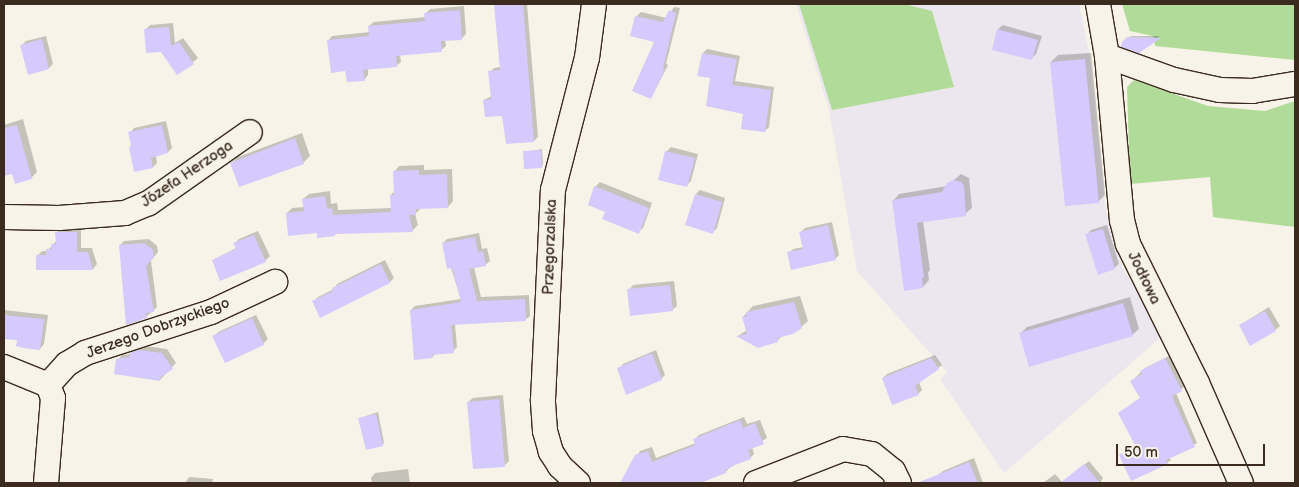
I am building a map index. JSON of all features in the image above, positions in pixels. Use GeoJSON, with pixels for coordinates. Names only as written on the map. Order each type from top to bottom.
{"type":"FeatureCollection","features":[{"type":"Feature","properties":{"kind":"street","name":"Przegorzalska"},"geometry":{"type":"LineString","coordinates":[[578,483],[560,466],[551,452],[547,438],[543,400],[553,190],[587,58],[594,4]]}},
{"type":"Feature","properties":{"kind":"street","name":"Jodłowa"},"geometry":{"type":"LineString","coordinates":[[1098,4],[1107,56],[1122,220],[1128,244],[1197,383],[1241,483]]}},
{"type":"Feature","properties":{"kind":"street"},"geometry":{"type":"LineString","coordinates":[[1107,56],[1174,80],[1220,90],[1252,91],[1295,84]]}},
{"type":"Feature","properties":{"kind":"street","name":"Józefa Herzoga"},"geometry":{"type":"LineString","coordinates":[[4,217],[59,218],[125,214],[149,203],[250,132]]}},
{"type":"Feature","properties":{"kind":"street","name":"Jerzego Dobrzyckiego"},"geometry":{"type":"LineString","coordinates":[[48,385],[67,364],[85,353],[212,312],[275,282]]}},
{"type":"Feature","properties":{"kind":"street"},"geometry":{"type":"LineString","coordinates":[[4,367],[48,385],[53,398],[46,483]]}},
{"type":"Feature","properties":{"kind":"street"},"geometry":{"type":"LineString","coordinates":[[756,483],[843,449],[872,454],[893,471],[899,483]]}},
{"type":"Feature","properties":{"kind":"shaded area"},"geometry":{"type":"Polygon","coordinates":[[[796,4],[1079,4],[1089,52],[1106,212],[1112,235],[1123,269],[1166,333],[1004,473],[940,379],[947,372],[857,271],[829,110],[796,4]]]}},
{"type":"Feature","properties":{"kind":"green space"},"geometry":{"type":"Polygon","coordinates":[[[799,4],[904,4],[932,11],[954,87],[832,110],[799,4]]]}},
{"type":"Feature","properties":{"kind":"green space"},"geometry":{"type":"Polygon","coordinates":[[[1122,4],[1295,4],[1295,60],[1155,46],[1153,36],[1130,31],[1122,4]]]}},
{"type":"Feature","properties":{"kind":"green space"},"geometry":{"type":"Polygon","coordinates":[[[1134,80],[1208,106],[1265,111],[1295,101],[1295,227],[1213,217],[1210,177],[1130,184],[1127,87],[1134,80]]]}},
{"type":"Feature","properties":{"kind":"building"},"geometry":{"type":"Polygon","coordinates":[[[494,4],[523,4],[534,142],[506,144],[502,116],[485,117],[483,100],[491,99],[488,71],[500,70],[494,4]]]}},
{"type":"Feature","properties":{"kind":"building"},"geometry":{"type":"Polygon","coordinates":[[[460,10],[462,40],[441,41],[442,52],[396,56],[397,67],[363,70],[365,81],[347,82],[345,71],[331,73],[327,40],[369,36],[368,26],[425,21],[424,13],[460,10]]]}},
{"type":"Feature","properties":{"kind":"building"},"geometry":{"type":"Polygon","coordinates":[[[669,10],[676,13],[663,68],[665,69],[651,99],[632,91],[654,42],[630,36],[635,16],[663,22],[669,10]]]}},
{"type":"Feature","properties":{"kind":"building"},"geometry":{"type":"Polygon","coordinates":[[[169,27],[171,46],[179,42],[194,64],[177,75],[161,52],[146,53],[144,29],[169,27]]]}},
{"type":"Feature","properties":{"kind":"building"},"geometry":{"type":"Polygon","coordinates":[[[997,29],[1038,40],[1032,60],[992,50],[997,29]]]}},
{"type":"Feature","properties":{"kind":"building"},"geometry":{"type":"Polygon","coordinates":[[[1127,37],[1161,38],[1139,53],[1121,47],[1122,42],[1127,37]]]}},
{"type":"Feature","properties":{"kind":"building"},"geometry":{"type":"Polygon","coordinates":[[[42,39],[49,69],[28,75],[20,45],[42,39]]]}},
{"type":"Feature","properties":{"kind":"building"},"geometry":{"type":"Polygon","coordinates":[[[702,53],[737,59],[732,85],[771,90],[765,132],[741,129],[743,114],[706,106],[710,78],[697,76],[702,53]]]}},
{"type":"Feature","properties":{"kind":"building"},"geometry":{"type":"Polygon","coordinates":[[[1085,59],[1099,203],[1065,206],[1050,62],[1085,59]]]}},
{"type":"Feature","properties":{"kind":"building"},"geometry":{"type":"Polygon","coordinates":[[[17,125],[32,179],[15,184],[12,174],[4,176],[4,128],[17,125]]]}},
{"type":"Feature","properties":{"kind":"building"},"geometry":{"type":"Polygon","coordinates":[[[162,125],[168,153],[151,158],[153,168],[134,172],[128,132],[162,125]]]}},
{"type":"Feature","properties":{"kind":"building"},"geometry":{"type":"Polygon","coordinates":[[[295,138],[304,164],[239,187],[230,163],[295,138]]]}},
{"type":"Feature","properties":{"kind":"building"},"geometry":{"type":"Polygon","coordinates":[[[541,150],[542,168],[524,169],[523,151],[541,150]]]}},
{"type":"Feature","properties":{"kind":"building"},"geometry":{"type":"Polygon","coordinates":[[[665,151],[695,158],[687,187],[658,180],[665,151]]]}},
{"type":"Feature","properties":{"kind":"building"},"geometry":{"type":"Polygon","coordinates":[[[419,170],[419,175],[447,174],[448,208],[416,209],[416,215],[409,215],[413,232],[335,234],[335,236],[317,238],[317,233],[288,236],[286,213],[304,211],[302,199],[325,196],[327,209],[332,208],[333,215],[391,212],[390,195],[394,195],[393,171],[419,170]]]}},
{"type":"Feature","properties":{"kind":"building"},"geometry":{"type":"Polygon","coordinates":[[[953,180],[961,182],[964,186],[966,216],[917,223],[924,278],[922,278],[923,288],[904,291],[892,200],[942,192],[947,183],[953,180]]]}},
{"type":"Feature","properties":{"kind":"building"},"geometry":{"type":"Polygon","coordinates":[[[594,186],[649,208],[639,234],[602,219],[605,212],[588,205],[594,186]]]}},
{"type":"Feature","properties":{"kind":"building"},"geometry":{"type":"Polygon","coordinates":[[[695,194],[722,202],[713,234],[685,225],[695,194]]]}},
{"type":"Feature","properties":{"kind":"building"},"geometry":{"type":"Polygon","coordinates":[[[828,225],[836,260],[791,270],[787,252],[803,249],[799,232],[828,225]]]}},
{"type":"Feature","properties":{"kind":"building"},"geometry":{"type":"Polygon","coordinates":[[[1103,229],[1115,269],[1098,275],[1085,234],[1103,229]]]}},
{"type":"Feature","properties":{"kind":"building"},"geometry":{"type":"Polygon","coordinates":[[[55,232],[77,232],[77,252],[88,252],[93,270],[36,270],[36,255],[46,255],[46,249],[51,249],[51,244],[56,244],[55,232]]]}},
{"type":"Feature","properties":{"kind":"building"},"geometry":{"type":"Polygon","coordinates":[[[254,235],[266,262],[220,281],[212,260],[236,249],[233,243],[254,235]]]}},
{"type":"Feature","properties":{"kind":"building"},"geometry":{"type":"Polygon","coordinates":[[[475,237],[478,252],[483,251],[486,266],[469,269],[477,301],[525,299],[526,321],[451,325],[454,353],[432,355],[433,358],[414,360],[410,310],[461,302],[452,268],[447,269],[442,243],[475,237]]]}},
{"type":"Feature","properties":{"kind":"building"},"geometry":{"type":"Polygon","coordinates":[[[144,243],[153,250],[154,257],[146,266],[154,312],[146,313],[147,318],[126,325],[119,245],[144,243]]]}},
{"type":"Feature","properties":{"kind":"building"},"geometry":{"type":"Polygon","coordinates":[[[381,264],[390,283],[320,318],[312,301],[333,291],[332,288],[381,264]]]}},
{"type":"Feature","properties":{"kind":"building"},"geometry":{"type":"Polygon","coordinates":[[[670,285],[673,311],[630,316],[627,289],[670,285]]]}},
{"type":"Feature","properties":{"kind":"building"},"geometry":{"type":"Polygon","coordinates":[[[794,302],[802,328],[793,334],[777,338],[778,342],[758,348],[736,336],[747,334],[742,317],[747,316],[746,312],[794,302]]]}},
{"type":"Feature","properties":{"kind":"building"},"geometry":{"type":"Polygon","coordinates":[[[1123,303],[1133,336],[1029,367],[1019,333],[1123,303]]]}},
{"type":"Feature","properties":{"kind":"building"},"geometry":{"type":"Polygon","coordinates":[[[1265,311],[1276,331],[1250,346],[1239,325],[1265,311]]]}},
{"type":"Feature","properties":{"kind":"building"},"geometry":{"type":"Polygon","coordinates":[[[4,315],[44,319],[40,350],[16,346],[17,340],[4,339],[4,315]]]}},
{"type":"Feature","properties":{"kind":"building"},"geometry":{"type":"Polygon","coordinates":[[[252,318],[264,345],[225,363],[212,336],[252,318]]]}},
{"type":"Feature","properties":{"kind":"building"},"geometry":{"type":"Polygon","coordinates":[[[140,350],[162,353],[173,369],[161,377],[160,381],[114,374],[116,359],[130,357],[129,353],[140,350]]]}},
{"type":"Feature","properties":{"kind":"building"},"geometry":{"type":"Polygon","coordinates":[[[652,353],[662,380],[626,395],[617,368],[652,353]]]}},
{"type":"Feature","properties":{"kind":"building"},"geometry":{"type":"Polygon","coordinates":[[[931,358],[939,369],[915,386],[919,395],[892,405],[882,378],[931,358]]]}},
{"type":"Feature","properties":{"kind":"building"},"geometry":{"type":"Polygon","coordinates":[[[1165,358],[1182,391],[1172,396],[1195,447],[1166,460],[1168,464],[1131,481],[1119,455],[1136,447],[1118,413],[1140,398],[1130,381],[1142,374],[1140,371],[1165,358]]]}},
{"type":"Feature","properties":{"kind":"building"},"geometry":{"type":"Polygon","coordinates":[[[499,399],[505,467],[473,469],[467,402],[499,399]]]}},
{"type":"Feature","properties":{"kind":"building"},"geometry":{"type":"Polygon","coordinates":[[[376,414],[383,446],[366,450],[358,418],[376,414]]]}},
{"type":"Feature","properties":{"kind":"building"},"geometry":{"type":"Polygon","coordinates":[[[740,420],[743,428],[755,423],[764,444],[748,450],[751,459],[726,470],[726,473],[700,483],[620,483],[635,455],[648,451],[652,462],[695,445],[693,439],[740,420]]]}},
{"type":"Feature","properties":{"kind":"building"},"geometry":{"type":"Polygon","coordinates":[[[969,462],[978,483],[917,483],[969,462]]]}},
{"type":"Feature","properties":{"kind":"building"},"geometry":{"type":"Polygon","coordinates":[[[1084,464],[1100,483],[1060,483],[1084,464]]]}}]}
